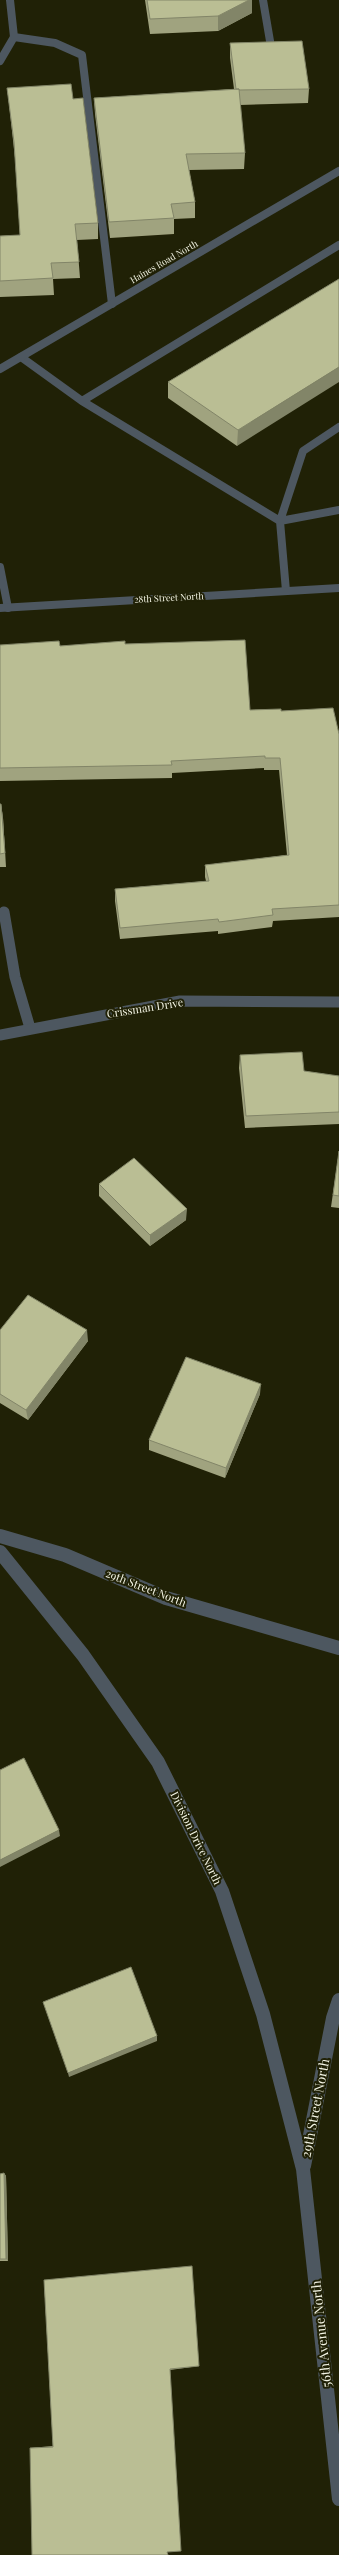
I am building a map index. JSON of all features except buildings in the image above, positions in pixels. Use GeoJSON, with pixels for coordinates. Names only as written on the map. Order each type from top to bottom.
{"type":"FeatureCollection","features":[{"type":"Feature","properties":{"kind":"street"},"geometry":{"type":"LineString","coordinates":[[0,61],[14,38],[10,0]]}},
{"type":"Feature","properties":{"kind":"street"},"geometry":{"type":"LineString","coordinates":[[263,0],[270,41]]}},
{"type":"Feature","properties":{"kind":"street"},"geometry":{"type":"LineString","coordinates":[[14,38],[55,43],[82,55],[112,304]]}},
{"type":"Feature","properties":{"kind":"street","name":"Haines Road North"},"geometry":{"type":"LineString","coordinates":[[0,370],[339,171]]}},
{"type":"Feature","properties":{"kind":"street"},"geometry":{"type":"LineString","coordinates":[[82,401],[339,245]]}},
{"type":"Feature","properties":{"kind":"street"},"geometry":{"type":"LineString","coordinates":[[21,357],[82,401],[280,521],[339,510]]}},
{"type":"Feature","properties":{"kind":"street"},"geometry":{"type":"LineString","coordinates":[[286,591],[280,521],[303,451],[339,427]]}},
{"type":"Feature","properties":{"kind":"street"},"geometry":{"type":"LineString","coordinates":[[0,568],[4,608]]}},
{"type":"Feature","properties":{"kind":"street","name":"28th Street North"},"geometry":{"type":"LineString","coordinates":[[4,608],[339,588]]}},
{"type":"Feature","properties":{"kind":"street"},"geometry":{"type":"LineString","coordinates":[[4,912],[15,977],[30,1028]]}},
{"type":"Feature","properties":{"kind":"street","name":"Crissman Drive"},"geometry":{"type":"LineString","coordinates":[[0,1035],[30,1028],[180,1001],[339,1002]]}},
{"type":"Feature","properties":{"kind":"street","name":"29th Street North"},"geometry":{"type":"LineString","coordinates":[[0,1536],[65,1555],[166,1598],[339,1648]]}},
{"type":"Feature","properties":{"kind":"street","name":"Division Drive North"},"geometry":{"type":"LineString","coordinates":[[0,1552],[83,1655],[158,1762],[222,1890],[262,2014],[303,2169]]}},
{"type":"Feature","properties":{"kind":"street","name":"29th Street North"},"geometry":{"type":"LineString","coordinates":[[303,2169],[333,2018],[339,2000]]}},
{"type":"Feature","properties":{"kind":"street","name":"56th Avenue North"},"geometry":{"type":"LineString","coordinates":[[303,2169],[339,2499]]}}]}
